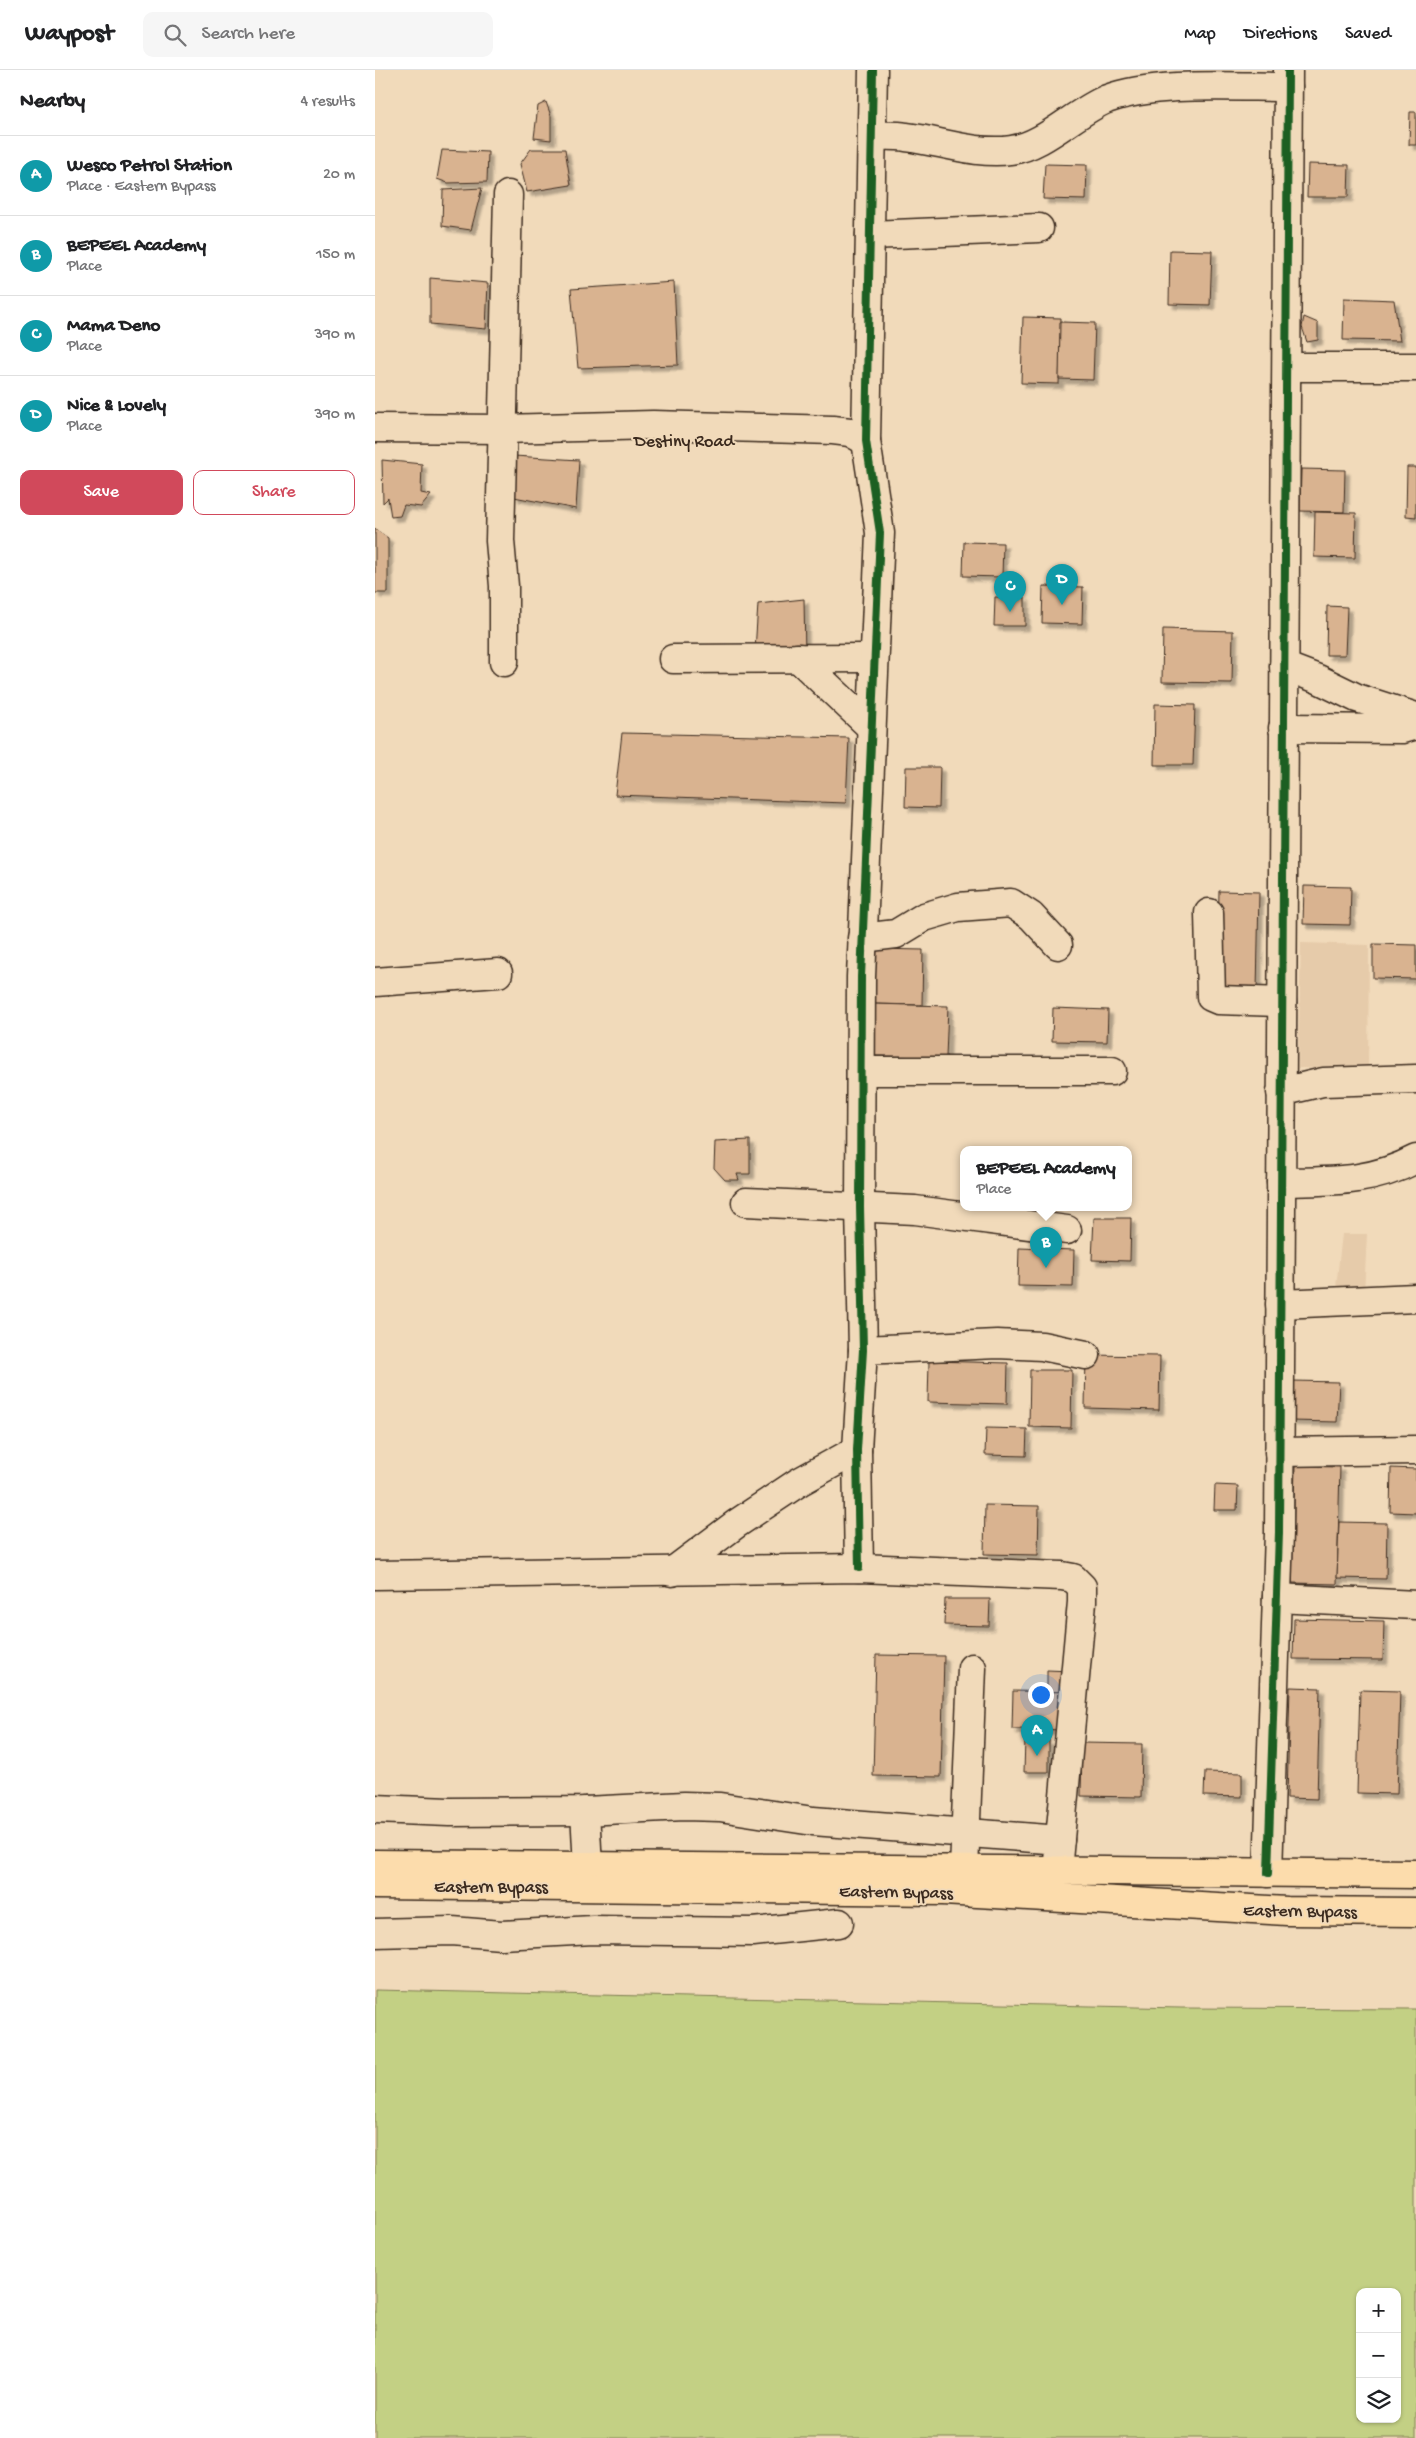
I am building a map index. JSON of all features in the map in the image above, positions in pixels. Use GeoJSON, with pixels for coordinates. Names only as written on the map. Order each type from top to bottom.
{"type":"FeatureCollection","features":[{"type":"Feature","properties":{"kind":"main road","name":"Eastern Bypass"},"geometry":{"type":"LineString","coordinates":[[375,1864],[1416,1874]]}},
{"type":"Feature","properties":{"kind":"main road","name":"Eastern Bypass"},"geometry":{"type":"LineString","coordinates":[[375,1885],[943,1891],[1287,1912],[1416,1912]]}},
{"type":"Feature","properties":{"kind":"street"},"geometry":{"type":"LineString","coordinates":[[859,1568],[857,1450],[863,1350],[860,1207],[862,938],[880,533],[867,441],[873,70]]}},
{"type":"Feature","properties":{"kind":"street"},"geometry":{"type":"LineString","coordinates":[[872,136],[904,136],[977,149],[1012,150],[1033,142],[1098,104],[1130,92],[1288,78],[1279,1452],[1277,1598],[1268,1873]]}},
{"type":"Feature","properties":{"kind":"street"},"geometry":{"type":"LineString","coordinates":[[504,662],[504,586],[500,541],[508,195]]}},
{"type":"Feature","properties":{"kind":"street"},"geometry":{"type":"LineString","coordinates":[[870,235],[1039,228]]}},
{"type":"Feature","properties":{"kind":"street"},"geometry":{"type":"LineString","coordinates":[[1287,366],[1416,367]]}},
{"type":"Feature","properties":{"kind":"street"},"geometry":{"type":"LineString","coordinates":[[375,428],[503,434],[653,425],[833,430],[850,432],[867,441]]}},
{"type":"Feature","properties":{"kind":"street"},"geometry":{"type":"LineString","coordinates":[[798,658],[871,727]]}},
{"type":"Feature","properties":{"kind":"street"},"geometry":{"type":"LineString","coordinates":[[673,659],[874,658]]}},
{"type":"Feature","properties":{"kind":"street"},"geometry":{"type":"LineString","coordinates":[[1284,666],[1318,679],[1357,698],[1416,717]]}},
{"type":"Feature","properties":{"kind":"street"},"geometry":{"type":"LineString","coordinates":[[1283,728],[1402,729],[1416,725]]}},
{"type":"Feature","properties":{"kind":"street"},"geometry":{"type":"LineString","coordinates":[[862,938],[896,934],[924,917],[957,907],[1011,903],[1031,916],[1058,945]]}},
{"type":"Feature","properties":{"kind":"street"},"geometry":{"type":"LineString","coordinates":[[1209,913],[1211,998],[1218,1000],[1282,1002]]}},
{"type":"Feature","properties":{"kind":"street"},"geometry":{"type":"LineString","coordinates":[[375,982],[498,973]]}},
{"type":"Feature","properties":{"kind":"street"},"geometry":{"type":"LineString","coordinates":[[861,1071],[1112,1070]]}},
{"type":"Feature","properties":{"kind":"street"},"geometry":{"type":"LineString","coordinates":[[1281,1092],[1323,1082],[1416,1078]]}},
{"type":"Feature","properties":{"kind":"street"},"geometry":{"type":"LineString","coordinates":[[1281,1182],[1350,1181],[1381,1173],[1416,1159]]}},
{"type":"Feature","properties":{"kind":"street"},"geometry":{"type":"LineString","coordinates":[[746,1202],[915,1210],[1067,1230]]}},
{"type":"Feature","properties":{"kind":"street"},"geometry":{"type":"LineString","coordinates":[[1280,1304],[1416,1298]]}},
{"type":"Feature","properties":{"kind":"street"},"geometry":{"type":"LineString","coordinates":[[863,1350],[997,1344],[1042,1346],[1086,1355]]}},
{"type":"Feature","properties":{"kind":"street"},"geometry":{"type":"LineString","coordinates":[[672,1572],[799,1482],[857,1450]]}},
{"type":"Feature","properties":{"kind":"street"},"geometry":{"type":"LineString","coordinates":[[1279,1452],[1416,1450]]}},
{"type":"Feature","properties":{"kind":"street"},"geometry":{"type":"LineString","coordinates":[[375,1575],[859,1568],[1073,1578],[1082,1587],[1069,1766],[1057,1871]]}},
{"type":"Feature","properties":{"kind":"street"},"geometry":{"type":"LineString","coordinates":[[1277,1598],[1416,1605]]}},
{"type":"Feature","properties":{"kind":"street"},"geometry":{"type":"LineString","coordinates":[[964,1870],[972,1668]]}},
{"type":"Feature","properties":{"kind":"street"},"geometry":{"type":"LineString","coordinates":[[375,1809],[449,1812],[585,1811],[684,1806],[720,1807],[813,1821],[1060,1840]]}},
{"type":"Feature","properties":{"kind":"street"},"geometry":{"type":"LineString","coordinates":[[585,1811],[588,1867]]}},
{"type":"Feature","properties":{"kind":"street"},"geometry":{"type":"LineString","coordinates":[[375,1933],[452,1931],[501,1935],[593,1930],[753,1932],[839,1923]]}},
{"type":"Feature","properties":{"kind":"shaded area"},"geometry":{"type":"Polygon","coordinates":[[[1301,943],[1369,945],[1368,1070],[1298,1068],[1301,943]]]}},
{"type":"Feature","properties":{"kind":"shaded area"},"geometry":{"type":"Polygon","coordinates":[[[1342,1234],[1367,1234],[1364,1294],[1335,1296],[1342,1234]]]}},
{"type":"Feature","properties":{"kind":"green space"},"geometry":{"type":"Polygon","coordinates":[[[375,1990],[1181,2008],[1416,2009],[1416,2438],[375,2438],[375,1990]]]}},
{"type":"Feature","properties":{"kind":"building"},"geometry":{"type":"Polygon","coordinates":[[[546,102],[551,116],[551,140],[534,138],[538,106],[546,102]]]}},
{"type":"Feature","properties":{"kind":"building"},"geometry":{"type":"Polygon","coordinates":[[[1410,112],[1416,112],[1416,145],[1409,145],[1410,112]]]}},
{"type":"Feature","properties":{"kind":"building"},"geometry":{"type":"Polygon","coordinates":[[[531,149],[565,149],[571,185],[527,192],[520,164],[531,149]]]}},
{"type":"Feature","properties":{"kind":"building"},"geometry":{"type":"Polygon","coordinates":[[[442,150],[488,152],[487,182],[448,183],[437,179],[442,150]]]}},
{"type":"Feature","properties":{"kind":"building"},"geometry":{"type":"Polygon","coordinates":[[[1045,164],[1087,165],[1086,200],[1043,199],[1045,164]]]}},
{"type":"Feature","properties":{"kind":"building"},"geometry":{"type":"Polygon","coordinates":[[[1308,164],[1349,165],[1348,197],[1307,197],[1308,164]]]}},
{"type":"Feature","properties":{"kind":"building"},"geometry":{"type":"Polygon","coordinates":[[[482,188],[471,230],[442,226],[443,190],[482,188]]]}},
{"type":"Feature","properties":{"kind":"building"},"geometry":{"type":"Polygon","coordinates":[[[1170,250],[1212,251],[1210,305],[1169,304],[1170,250]]]}},
{"type":"Feature","properties":{"kind":"building"},"geometry":{"type":"Polygon","coordinates":[[[430,278],[488,283],[486,329],[430,324],[430,278]]]}},
{"type":"Feature","properties":{"kind":"building"},"geometry":{"type":"Polygon","coordinates":[[[674,282],[678,365],[578,368],[571,289],[674,282]]]}},
{"type":"Feature","properties":{"kind":"building"},"geometry":{"type":"Polygon","coordinates":[[[1344,298],[1394,300],[1400,341],[1343,340],[1344,298]]]}},
{"type":"Feature","properties":{"kind":"building"},"geometry":{"type":"Polygon","coordinates":[[[1023,317],[1061,318],[1059,384],[1021,383],[1023,317]]]}},
{"type":"Feature","properties":{"kind":"building"},"geometry":{"type":"Polygon","coordinates":[[[1304,317],[1318,323],[1318,340],[1307,342],[1302,327],[1304,317]]]}},
{"type":"Feature","properties":{"kind":"building"},"geometry":{"type":"Polygon","coordinates":[[[1060,322],[1095,323],[1093,380],[1059,379],[1060,322]]]}},
{"type":"Feature","properties":{"kind":"building"},"geometry":{"type":"Polygon","coordinates":[[[514,456],[579,460],[576,509],[514,497],[514,456]]]}},
{"type":"Feature","properties":{"kind":"building"},"geometry":{"type":"Polygon","coordinates":[[[382,460],[422,464],[421,493],[431,495],[421,507],[404,505],[400,516],[391,517],[388,498],[383,503],[382,460]]]}},
{"type":"Feature","properties":{"kind":"building"},"geometry":{"type":"Polygon","coordinates":[[[1407,467],[1416,467],[1416,517],[1406,516],[1407,467]]]}},
{"type":"Feature","properties":{"kind":"building"},"geometry":{"type":"Polygon","coordinates":[[[1301,469],[1345,470],[1344,512],[1300,511],[1301,469]]]}},
{"type":"Feature","properties":{"kind":"building"},"geometry":{"type":"Polygon","coordinates":[[[1315,512],[1356,513],[1355,558],[1314,557],[1315,512]]]}},
{"type":"Feature","properties":{"kind":"building"},"geometry":{"type":"Polygon","coordinates":[[[375,529],[388,538],[388,593],[375,593],[375,529]]]}},
{"type":"Feature","properties":{"kind":"building"},"geometry":{"type":"Polygon","coordinates":[[[964,542],[1003,543],[1002,577],[963,576],[964,542]]]}},
{"type":"Feature","properties":{"kind":"building"},"geometry":{"type":"Polygon","coordinates":[[[1043,586],[1083,587],[1082,624],[1042,623],[1043,586]]]}},
{"type":"Feature","properties":{"kind":"building"},"geometry":{"type":"Polygon","coordinates":[[[995,597],[1025,597],[1025,626],[994,626],[995,597]]]}},
{"type":"Feature","properties":{"kind":"building"},"geometry":{"type":"Polygon","coordinates":[[[804,599],[805,654],[755,651],[758,604],[804,599]]]}},
{"type":"Feature","properties":{"kind":"building"},"geometry":{"type":"Polygon","coordinates":[[[1327,606],[1347,607],[1345,655],[1326,655],[1327,606]]]}},
{"type":"Feature","properties":{"kind":"building"},"geometry":{"type":"Polygon","coordinates":[[[1163,629],[1233,631],[1232,683],[1162,682],[1163,629]]]}},
{"type":"Feature","properties":{"kind":"building"},"geometry":{"type":"Polygon","coordinates":[[[1155,704],[1195,705],[1193,765],[1154,765],[1155,704]]]}},
{"type":"Feature","properties":{"kind":"building"},"geometry":{"type":"Polygon","coordinates":[[[622,733],[849,738],[846,803],[615,795],[622,733]]]}},
{"type":"Feature","properties":{"kind":"building"},"geometry":{"type":"Polygon","coordinates":[[[906,767],[940,767],[939,808],[905,807],[906,767]]]}},
{"type":"Feature","properties":{"kind":"building"},"geometry":{"type":"Polygon","coordinates":[[[1304,886],[1351,887],[1350,925],[1303,924],[1304,886]]]}},
{"type":"Feature","properties":{"kind":"building"},"geometry":{"type":"Polygon","coordinates":[[[1219,891],[1259,892],[1257,991],[1217,991],[1219,891]]]}},
{"type":"Feature","properties":{"kind":"building"},"geometry":{"type":"Polygon","coordinates":[[[1373,944],[1416,945],[1416,979],[1373,978],[1373,944]]]}},
{"type":"Feature","properties":{"kind":"building"},"geometry":{"type":"Polygon","coordinates":[[[875,949],[923,950],[922,1005],[873,1004],[875,949]]]}},
{"type":"Feature","properties":{"kind":"building"},"geometry":{"type":"Polygon","coordinates":[[[873,1004],[948,1006],[946,1057],[872,1056],[873,1004]]]}},
{"type":"Feature","properties":{"kind":"building"},"geometry":{"type":"Polygon","coordinates":[[[1053,1008],[1108,1010],[1107,1042],[1052,1041],[1053,1008]]]}},
{"type":"Feature","properties":{"kind":"building"},"geometry":{"type":"Polygon","coordinates":[[[750,1140],[750,1174],[737,1174],[739,1180],[725,1180],[714,1168],[715,1142],[750,1140]]]}},
{"type":"Feature","properties":{"kind":"building"},"geometry":{"type":"Polygon","coordinates":[[[1094,1218],[1131,1218],[1130,1261],[1092,1260],[1094,1218]]]}},
{"type":"Feature","properties":{"kind":"building"},"geometry":{"type":"Polygon","coordinates":[[[1019,1248],[1074,1250],[1073,1287],[1018,1286],[1019,1248]]]}},
{"type":"Feature","properties":{"kind":"building"},"geometry":{"type":"Polygon","coordinates":[[[1086,1355],[1160,1356],[1159,1410],[1085,1408],[1086,1355]]]}},
{"type":"Feature","properties":{"kind":"building"},"geometry":{"type":"Polygon","coordinates":[[[929,1361],[1008,1363],[1007,1404],[928,1402],[929,1361]]]}},
{"type":"Feature","properties":{"kind":"building"},"geometry":{"type":"Polygon","coordinates":[[[1030,1370],[1072,1370],[1071,1428],[1029,1427],[1030,1370]]]}},
{"type":"Feature","properties":{"kind":"building"},"geometry":{"type":"Polygon","coordinates":[[[1293,1381],[1339,1382],[1337,1422],[1291,1421],[1293,1381]]]}},
{"type":"Feature","properties":{"kind":"building"},"geometry":{"type":"Polygon","coordinates":[[[986,1428],[1027,1429],[1026,1456],[985,1455],[986,1428]]]}},
{"type":"Feature","properties":{"kind":"building"},"geometry":{"type":"Polygon","coordinates":[[[1295,1466],[1340,1467],[1337,1584],[1292,1583],[1295,1466]]]}},
{"type":"Feature","properties":{"kind":"building"},"geometry":{"type":"Polygon","coordinates":[[[1391,1468],[1416,1469],[1416,1513],[1390,1512],[1391,1468]]]}},
{"type":"Feature","properties":{"kind":"building"},"geometry":{"type":"Polygon","coordinates":[[[1215,1485],[1238,1486],[1237,1510],[1214,1510],[1215,1485]]]}},
{"type":"Feature","properties":{"kind":"building"},"geometry":{"type":"Polygon","coordinates":[[[985,1505],[1039,1506],[1038,1555],[984,1554],[985,1505]]]}},
{"type":"Feature","properties":{"kind":"building"},"geometry":{"type":"Polygon","coordinates":[[[1339,1522],[1387,1523],[1386,1579],[1337,1578],[1339,1522]]]}},
{"type":"Feature","properties":{"kind":"building"},"geometry":{"type":"Polygon","coordinates":[[[945,1599],[990,1599],[989,1626],[944,1625],[945,1599]]]}},
{"type":"Feature","properties":{"kind":"building"},"geometry":{"type":"Polygon","coordinates":[[[1294,1619],[1384,1621],[1383,1660],[1293,1659],[1294,1619]]]}},
{"type":"Feature","properties":{"kind":"building"},"geometry":{"type":"Polygon","coordinates":[[[876,1655],[944,1656],[941,1777],[873,1776],[876,1655]]]}},
{"type":"Feature","properties":{"kind":"building"},"geometry":{"type":"Polygon","coordinates":[[[1047,1670],[1070,1671],[1069,1692],[1047,1692],[1047,1670]]]}},
{"type":"Feature","properties":{"kind":"building"},"geometry":{"type":"Polygon","coordinates":[[[1290,1687],[1320,1688],[1317,1799],[1287,1798],[1290,1687]]]}},
{"type":"Feature","properties":{"kind":"building"},"geometry":{"type":"Polygon","coordinates":[[[1360,1690],[1400,1691],[1397,1794],[1357,1793],[1360,1690]]]}},
{"type":"Feature","properties":{"kind":"building"},"geometry":{"type":"Polygon","coordinates":[[[1013,1691],[1069,1692],[1068,1730],[1012,1729],[1013,1691]]]}},
{"type":"Feature","properties":{"kind":"building"},"geometry":{"type":"Polygon","coordinates":[[[1025,1739],[1049,1740],[1049,1772],[1024,1772],[1025,1739]]]}},
{"type":"Feature","properties":{"kind":"building"},"geometry":{"type":"Polygon","coordinates":[[[1082,1743],[1142,1744],[1141,1797],[1081,1796],[1082,1743]]]}},
{"type":"Feature","properties":{"kind":"building"},"geometry":{"type":"Polygon","coordinates":[[[1205,1772],[1242,1773],[1242,1797],[1204,1796],[1205,1772]]]}},
{"type":"Feature","properties":{"kind":"cycle path"},"geometry":{"type":"LineString","coordinates":[[859,1568],[857,1450],[863,1350],[860,1207],[861,977],[880,533],[866,441],[873,70]]}},
{"type":"Feature","properties":{"kind":"cycle path"},"geometry":{"type":"LineString","coordinates":[[1268,1873],[1279,1532],[1288,70]]}},
{"type":"Feature","properties":{"kind":"place","name":"Nice & Lovely"},"geometry":{"type":"Point","coordinates":[1062,605]}},
{"type":"Feature","properties":{"kind":"place","name":"Mama Deno"},"geometry":{"type":"Point","coordinates":[1010,612]}},
{"type":"Feature","properties":{"kind":"place","name":"BEPEEL Academy"},"geometry":{"type":"Point","coordinates":[1046,1268]}},
{"type":"Feature","properties":{"kind":"place","name":"Wesco Petrol Station"},"geometry":{"type":"Point","coordinates":[1037,1756]}}]}
